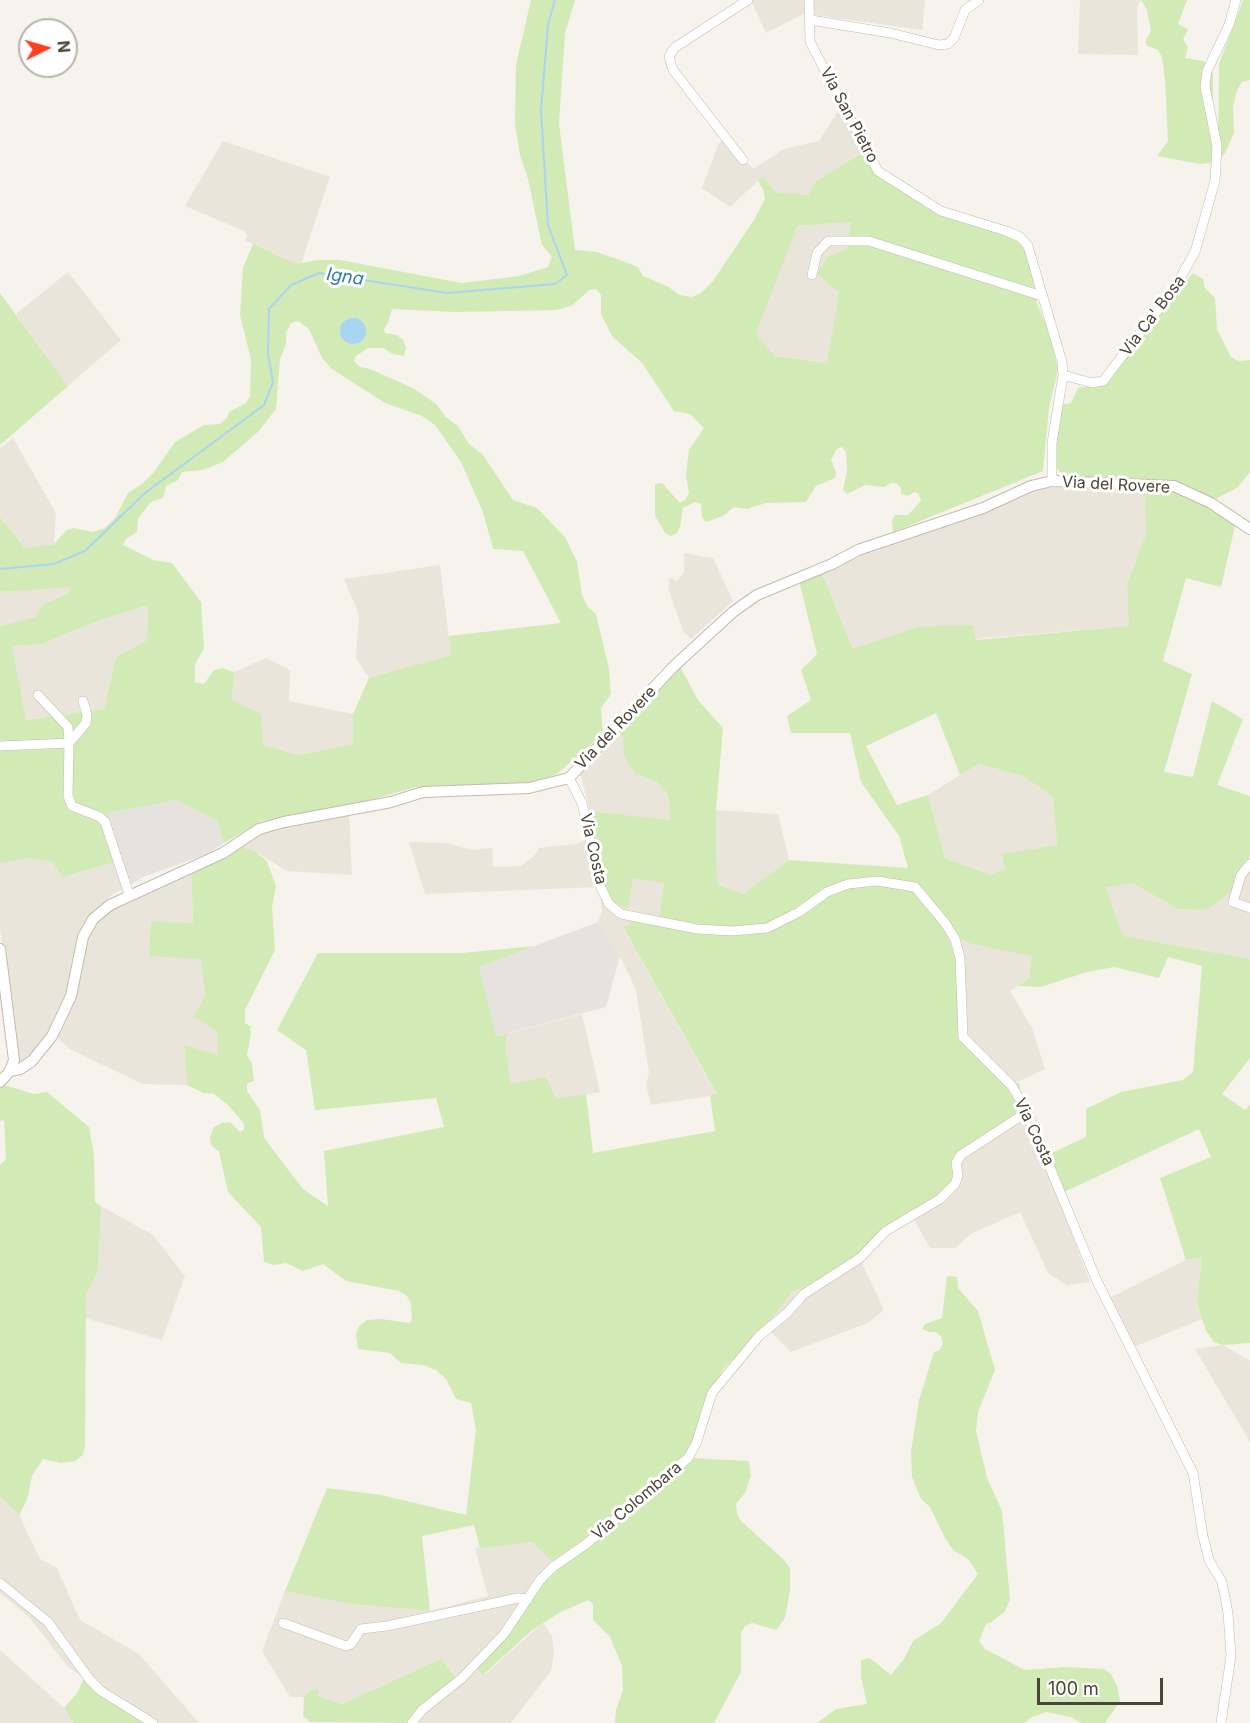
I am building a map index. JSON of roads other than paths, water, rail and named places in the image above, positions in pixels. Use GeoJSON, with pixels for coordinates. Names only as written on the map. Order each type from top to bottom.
{"type":"FeatureCollection","features":[{"type":"Feature","properties":{"kind":"street"},"geometry":{"type":"LineString","coordinates":[[743,160],[673,70],[669,57],[674,48],[748,0]]}},
{"type":"Feature","properties":{"kind":"street","name":"Via San Pietro"},"geometry":{"type":"LineString","coordinates":[[809,0],[811,20],[808,32],[816,56],[837,90],[878,171],[941,211],[1020,237],[1028,246],[1062,362],[1063,375],[1052,443],[1052,481]]}},
{"type":"Feature","properties":{"kind":"street"},"geometry":{"type":"LineString","coordinates":[[811,20],[881,31],[939,45],[948,44],[954,38],[965,10],[979,0]]}},
{"type":"Feature","properties":{"kind":"street","name":"Via Ca' Bosa"},"geometry":{"type":"LineString","coordinates":[[1063,375],[1092,383],[1103,381],[1174,289],[1195,252],[1215,181],[1217,146],[1205,86],[1207,71],[1229,25],[1236,0]]}},
{"type":"Feature","properties":{"kind":"street"},"geometry":{"type":"LineString","coordinates":[[812,275],[817,253],[828,241],[869,241],[1042,296]]}},
{"type":"Feature","properties":{"kind":"street","name":"Via del Rovere"},"geometry":{"type":"LineString","coordinates":[[0,1082],[10,1071],[20,1069],[41,1052],[64,1016],[71,996],[82,937],[93,920],[110,905],[129,894],[178,875],[223,853],[259,829],[284,822],[391,802],[423,792],[529,788],[569,778],[700,641],[757,595],[817,571],[878,542],[983,508],[1031,486],[1052,481],[1174,486],[1210,503],[1250,529]]}},
{"type":"Feature","properties":{"kind":"street"},"geometry":{"type":"LineString","coordinates":[[38,695],[64,721],[70,732],[68,796],[72,806],[100,817],[105,822],[129,894]]}},
{"type":"Feature","properties":{"kind":"street"},"geometry":{"type":"LineString","coordinates":[[0,746],[69,743],[86,723],[87,714],[83,701]]}},
{"type":"Feature","properties":{"kind":"street","name":"Via Costa"},"geometry":{"type":"LineString","coordinates":[[569,778],[582,803],[601,888],[609,904],[621,914],[697,929],[732,931],[767,928],[799,912],[827,892],[848,884],[877,881],[915,887],[930,903],[954,939],[962,974],[963,1037],[1012,1086],[1027,1112],[1096,1279],[1193,1473],[1203,1536],[1209,1560],[1222,1582],[1228,1613],[1231,1656],[1221,1723]]}},
{"type":"Feature","properties":{"kind":"street"},"geometry":{"type":"LineString","coordinates":[[1250,864],[1241,875],[1233,902],[1250,908]]}},
{"type":"Feature","properties":{"kind":"street"},"geometry":{"type":"LineString","coordinates":[[0,949],[13,1046],[14,1060],[10,1071]]}},
{"type":"Feature","properties":{"kind":"street","name":"Via Colombara"},"geometry":{"type":"LineString","coordinates":[[412,1723],[422,1710],[475,1665],[504,1634],[540,1580],[553,1567],[586,1544],[688,1458],[696,1444],[712,1393],[759,1336],[787,1313],[804,1294],[860,1258],[886,1231],[940,1199],[955,1184],[958,1176],[956,1163],[961,1155],[1027,1112]]}},
{"type":"Feature","properties":{"kind":"street"},"geometry":{"type":"LineString","coordinates":[[0,1582],[48,1622],[96,1686],[153,1723]]}},
{"type":"Feature","properties":{"kind":"street"},"geometry":{"type":"LineString","coordinates":[[283,1623],[346,1646],[351,1644],[361,1629],[387,1626],[518,1598],[528,1599]]}},
{"type":"Feature","properties":{"kind":"water"},"geometry":{"type":"Polygon","coordinates":[[[353,318],[362,322],[366,331],[362,340],[353,344],[344,340],[340,331],[344,322],[353,318]]]}},
{"type":"Feature","properties":{"kind":"waterway","name":"Igna"},"geometry":{"type":"LineString","coordinates":[[0,569],[54,564],[85,551],[145,493],[264,405],[273,382],[268,354],[269,309],[291,285],[319,273],[447,293],[555,284],[567,275],[548,225],[541,111],[548,25],[555,0]]}}]}
